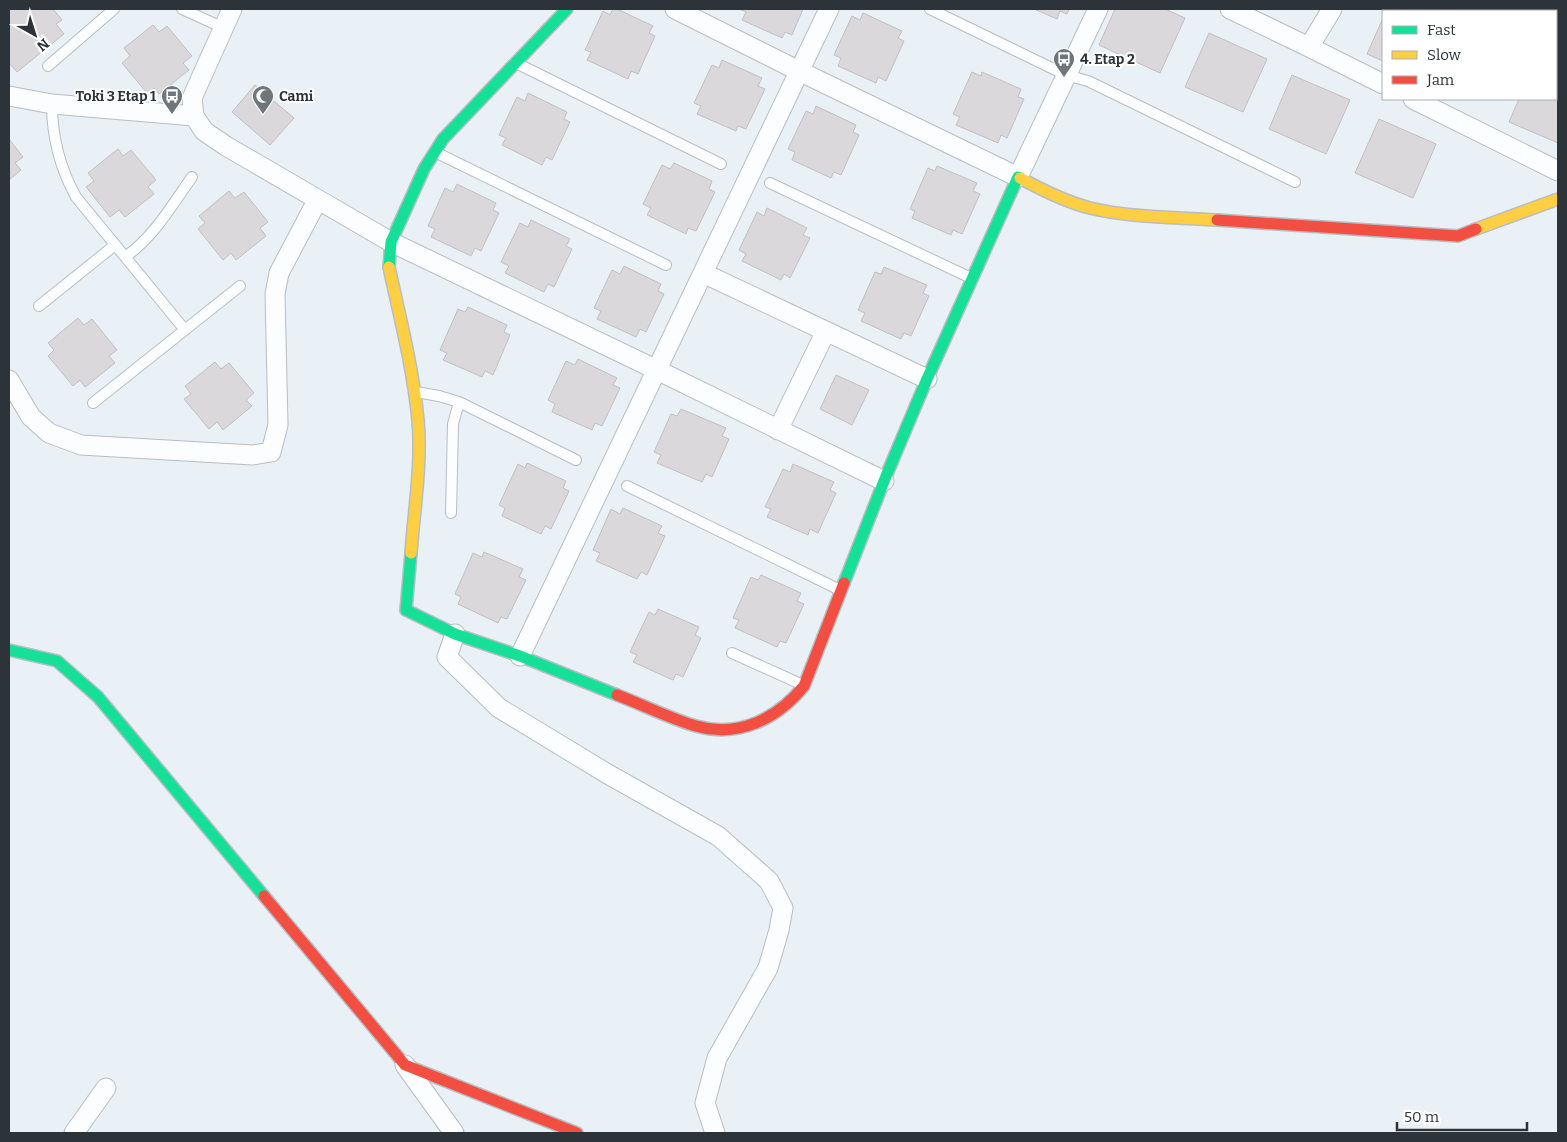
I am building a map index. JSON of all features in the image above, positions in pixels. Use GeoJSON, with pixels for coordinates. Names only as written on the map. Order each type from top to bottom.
{"type":"FeatureCollection","features":[{"type":"Feature","properties":{"kind":"street"},"geometry":{"type":"LineString","coordinates":[[232,9],[192,98],[194,116],[204,131],[317,201],[391,242],[884,481]]}},
{"type":"Feature","properties":{"kind":"street"},"geometry":{"type":"LineString","coordinates":[[567,9],[443,139],[424,169],[391,242],[388,264],[415,392],[419,450],[406,610],[455,634],[520,656],[696,726],[716,730],[738,728],[758,723],[778,712],[796,698],[804,686],[884,481],[927,379],[1018,177],[1098,9]]}},
{"type":"Feature","properties":{"kind":"street"},"geometry":{"type":"LineString","coordinates":[[675,9],[1044,191],[1090,208],[1126,214],[1458,236],[1558,199]]}},
{"type":"Feature","properties":{"kind":"street"},"geometry":{"type":"LineString","coordinates":[[520,656],[829,9]]}},
{"type":"Feature","properties":{"kind":"street"},"geometry":{"type":"LineString","coordinates":[[1230,9],[1382,84]]}},
{"type":"Feature","properties":{"kind":"street"},"geometry":{"type":"LineString","coordinates":[[1309,47],[1332,9]]}},
{"type":"Feature","properties":{"kind":"street"},"geometry":{"type":"LineString","coordinates":[[9,96],[52,104],[194,116]]}},
{"type":"Feature","properties":{"kind":"street"},"geometry":{"type":"LineString","coordinates":[[1415,100],[1558,171]]}},
{"type":"Feature","properties":{"kind":"street"},"geometry":{"type":"LineString","coordinates":[[9,380],[31,417],[50,433],[81,445],[253,455],[271,452],[278,425],[275,294],[278,273],[317,201]]}},
{"type":"Feature","properties":{"kind":"street"},"geometry":{"type":"LineString","coordinates":[[703,274],[927,379]]}},
{"type":"Feature","properties":{"kind":"street"},"geometry":{"type":"LineString","coordinates":[[778,430],[826,330]]}},
{"type":"Feature","properties":{"kind":"street"},"geometry":{"type":"LineString","coordinates":[[455,634],[447,657],[499,708],[606,773],[718,836],[769,881],[783,908],[780,930],[768,968],[717,1058],[705,1102],[715,1133]]}},
{"type":"Feature","properties":{"kind":"street"},"geometry":{"type":"LineString","coordinates":[[9,650],[57,661],[98,697],[404,1066],[454,1133]]}},
{"type":"Feature","properties":{"kind":"street"},"geometry":{"type":"LineString","coordinates":[[404,1066],[577,1133]]}},
{"type":"Feature","properties":{"kind":"street"},"geometry":{"type":"LineString","coordinates":[[74,1133],[106,1088]]}},
{"type":"Feature","properties":{"kind":"lane"},"geometry":{"type":"LineString","coordinates":[[48,66],[114,9]]}},
{"type":"Feature","properties":{"kind":"lane"},"geometry":{"type":"LineString","coordinates":[[182,9],[224,28]]}},
{"type":"Feature","properties":{"kind":"lane"},"geometry":{"type":"LineString","coordinates":[[930,9],[1066,75],[1088,81],[1295,182]]}},
{"type":"Feature","properties":{"kind":"lane"},"geometry":{"type":"LineString","coordinates":[[515,63],[721,164]]}},
{"type":"Feature","properties":{"kind":"lane"},"geometry":{"type":"LineString","coordinates":[[52,104],[56,148],[67,182],[76,197],[185,330]]}},
{"type":"Feature","properties":{"kind":"lane"},"geometry":{"type":"LineString","coordinates":[[434,152],[666,266]]}},
{"type":"Feature","properties":{"kind":"lane"},"geometry":{"type":"LineString","coordinates":[[125,257],[150,234],[192,176]]}},
{"type":"Feature","properties":{"kind":"lane"},"geometry":{"type":"LineString","coordinates":[[770,183],[972,278]]}},
{"type":"Feature","properties":{"kind":"lane"},"geometry":{"type":"LineString","coordinates":[[39,306],[115,245]]}},
{"type":"Feature","properties":{"kind":"lane"},"geometry":{"type":"LineString","coordinates":[[94,403],[240,286]]}},
{"type":"Feature","properties":{"kind":"lane"},"geometry":{"type":"LineString","coordinates":[[415,392],[459,402],[576,460]]}},
{"type":"Feature","properties":{"kind":"lane"},"geometry":{"type":"LineString","coordinates":[[451,513],[453,424],[459,402]]}},
{"type":"Feature","properties":{"kind":"lane"},"geometry":{"type":"LineString","coordinates":[[627,486],[841,590]]}},
{"type":"Feature","properties":{"kind":"lane"},"geometry":{"type":"LineString","coordinates":[[732,654],[804,686]]}},
{"type":"Feature","properties":{"kind":"building"},"geometry":{"type":"Polygon","coordinates":[[[9,9],[53,9],[62,20],[56,24],[64,34],[17,72],[9,63],[9,9]]]}},
{"type":"Feature","properties":{"kind":"building"},"geometry":{"type":"Polygon","coordinates":[[[613,9],[617,9],[653,26],[649,33],[655,36],[638,74],[631,71],[628,79],[587,60],[591,52],[585,50],[603,11],[610,15],[613,9]]]}},
{"type":"Feature","properties":{"kind":"building"},"geometry":{"type":"Polygon","coordinates":[[[739,9],[803,9],[792,35],[785,32],[782,38],[742,20],[746,12],[739,9]]]}},
{"type":"Feature","properties":{"kind":"building"},"geometry":{"type":"Polygon","coordinates":[[[1034,9],[1069,9],[1067,14],[1060,11],[1057,19],[1034,9]]]}},
{"type":"Feature","properties":{"kind":"building"},"geometry":{"type":"Polygon","coordinates":[[[1115,9],[1165,9],[1185,18],[1160,73],[1099,45],[1115,9]]]}},
{"type":"Feature","properties":{"kind":"building"},"geometry":{"type":"Polygon","coordinates":[[[1410,9],[1413,10],[1386,10],[1410,9]]]}},
{"type":"Feature","properties":{"kind":"building"},"geometry":{"type":"Polygon","coordinates":[[[863,13],[902,31],[898,38],[904,41],[886,81],[878,77],[876,83],[838,66],[841,58],[834,55],[852,16],[860,20],[863,13]]]}},
{"type":"Feature","properties":{"kind":"building"},"geometry":{"type":"Polygon","coordinates":[[[1382,20],[1382,61],[1367,54],[1382,20]]]}},
{"type":"Feature","properties":{"kind":"building"},"geometry":{"type":"Polygon","coordinates":[[[153,25],[159,32],[167,26],[192,56],[183,63],[189,70],[159,94],[154,88],[147,93],[122,63],[130,56],[124,48],[153,25]]]}},
{"type":"Feature","properties":{"kind":"building"},"geometry":{"type":"Polygon","coordinates":[[[1209,33],[1267,59],[1243,112],[1185,87],[1209,33]]]}},
{"type":"Feature","properties":{"kind":"building"},"geometry":{"type":"Polygon","coordinates":[[[722,60],[762,78],[758,86],[765,89],[746,129],[738,126],[736,131],[697,114],[701,106],[694,103],[712,65],[719,68],[722,60]]]}},
{"type":"Feature","properties":{"kind":"building"},"geometry":{"type":"Polygon","coordinates":[[[972,72],[981,76],[982,72],[1021,89],[1018,97],[1024,99],[1007,138],[1001,135],[998,143],[956,125],[960,117],[953,114],[972,72]]]}},
{"type":"Feature","properties":{"kind":"building"},"geometry":{"type":"Polygon","coordinates":[[[1292,75],[1350,100],[1326,154],[1269,129],[1292,75]]]}},
{"type":"Feature","properties":{"kind":"building"},"geometry":{"type":"Polygon","coordinates":[[[1558,79],[1558,143],[1509,122],[1519,100],[1557,100],[1558,79]]]}},
{"type":"Feature","properties":{"kind":"building","name":"Cami"},"geometry":{"type":"Polygon","coordinates":[[[255,85],[294,118],[270,145],[232,112],[255,85]]]}},
{"type":"Feature","properties":{"kind":"building"},"geometry":{"type":"Polygon","coordinates":[[[528,93],[567,112],[564,119],[570,122],[552,160],[546,157],[542,165],[502,145],[506,138],[499,135],[517,97],[525,101],[528,93]]]}},
{"type":"Feature","properties":{"kind":"building"},"geometry":{"type":"Polygon","coordinates":[[[816,106],[856,125],[853,132],[859,135],[841,175],[834,172],[831,178],[792,160],[795,152],[788,149],[806,111],[813,114],[816,106]]]}},
{"type":"Feature","properties":{"kind":"building"},"geometry":{"type":"Polygon","coordinates":[[[1379,119],[1436,144],[1413,198],[1355,173],[1379,119]]]}},
{"type":"Feature","properties":{"kind":"building"},"geometry":{"type":"Polygon","coordinates":[[[9,139],[23,157],[15,163],[21,170],[9,180],[9,139]]]}},
{"type":"Feature","properties":{"kind":"building"},"geometry":{"type":"Polygon","coordinates":[[[118,149],[123,156],[131,150],[156,180],[148,187],[154,194],[125,217],[119,210],[110,217],[86,187],[94,181],[88,173],[118,149]]]}},
{"type":"Feature","properties":{"kind":"building"},"geometry":{"type":"Polygon","coordinates":[[[674,163],[712,181],[709,189],[715,192],[696,231],[688,228],[686,234],[647,215],[651,208],[643,204],[662,165],[670,169],[674,163]]]}},
{"type":"Feature","properties":{"kind":"building"},"geometry":{"type":"Polygon","coordinates":[[[937,166],[977,183],[973,191],[980,194],[962,234],[953,230],[951,235],[912,218],[915,211],[910,209],[928,168],[935,171],[937,166]]]}},
{"type":"Feature","properties":{"kind":"building"},"geometry":{"type":"Polygon","coordinates":[[[457,184],[496,203],[493,210],[499,213],[481,251],[475,248],[471,256],[431,237],[435,229],[428,226],[445,188],[453,192],[457,184]]]}},
{"type":"Feature","properties":{"kind":"building"},"geometry":{"type":"Polygon","coordinates":[[[229,191],[235,198],[244,192],[268,222],[260,228],[266,236],[236,260],[231,253],[223,260],[198,229],[205,223],[199,216],[229,191]]]}},
{"type":"Feature","properties":{"kind":"building"},"geometry":{"type":"Polygon","coordinates":[[[767,208],[807,228],[803,235],[810,238],[790,278],[784,274],[781,280],[742,261],[746,254],[739,250],[757,212],[764,216],[767,208]]]}},
{"type":"Feature","properties":{"kind":"building"},"geometry":{"type":"Polygon","coordinates":[[[531,220],[570,239],[566,246],[572,249],[554,287],[548,284],[544,292],[505,273],[509,266],[501,262],[520,223],[528,227],[531,220]]]}},
{"type":"Feature","properties":{"kind":"building"},"geometry":{"type":"Polygon","coordinates":[[[624,266],[661,284],[658,291],[664,294],[646,332],[640,329],[636,337],[597,319],[601,311],[594,308],[612,270],[620,274],[624,266]]]}},
{"type":"Feature","properties":{"kind":"building"},"geometry":{"type":"Polygon","coordinates":[[[884,267],[927,285],[923,293],[929,296],[911,336],[904,333],[901,339],[861,321],[865,313],[858,310],[875,272],[881,274],[884,267]]]}},
{"type":"Feature","properties":{"kind":"building"},"geometry":{"type":"Polygon","coordinates":[[[468,307],[507,325],[504,332],[510,335],[493,375],[485,371],[482,377],[443,360],[447,353],[440,350],[458,309],[465,312],[468,307]]]}},
{"type":"Feature","properties":{"kind":"building"},"geometry":{"type":"Polygon","coordinates":[[[78,318],[84,325],[92,319],[117,350],[109,356],[115,363],[85,387],[80,380],[73,386],[48,356],[54,350],[48,343],[78,318]]]}},
{"type":"Feature","properties":{"kind":"building"},"geometry":{"type":"Polygon","coordinates":[[[578,359],[617,378],[613,385],[620,388],[602,426],[595,423],[592,430],[552,412],[555,404],[548,400],[566,361],[575,365],[578,359]]]}},
{"type":"Feature","properties":{"kind":"building"},"geometry":{"type":"Polygon","coordinates":[[[215,362],[221,369],[229,363],[254,393],[246,400],[252,406],[223,430],[217,422],[209,429],[184,399],[191,394],[185,386],[215,362]]]}},
{"type":"Feature","properties":{"kind":"building"},"geometry":{"type":"Polygon","coordinates":[[[836,375],[869,390],[852,425],[820,409],[836,375]]]}},
{"type":"Feature","properties":{"kind":"building"},"geometry":{"type":"Polygon","coordinates":[[[681,409],[726,428],[722,436],[729,439],[712,477],[706,474],[702,482],[657,463],[661,455],[654,452],[671,414],[677,416],[681,409]]]}},
{"type":"Feature","properties":{"kind":"building"},"geometry":{"type":"Polygon","coordinates":[[[527,463],[566,481],[563,488],[569,491],[551,529],[545,526],[541,534],[502,516],[505,508],[499,505],[518,464],[525,468],[527,463]]]}},
{"type":"Feature","properties":{"kind":"building"},"geometry":{"type":"Polygon","coordinates":[[[793,464],[834,482],[830,490],[836,493],[818,533],[810,529],[808,535],[767,517],[771,509],[765,507],[783,469],[790,472],[793,464]]]}},
{"type":"Feature","properties":{"kind":"building"},"geometry":{"type":"Polygon","coordinates":[[[623,508],[662,526],[658,533],[665,536],[647,575],[641,572],[637,579],[596,561],[600,553],[593,550],[611,509],[620,514],[623,508]]]}},
{"type":"Feature","properties":{"kind":"building"},"geometry":{"type":"Polygon","coordinates":[[[484,552],[523,569],[519,577],[526,580],[507,619],[501,617],[498,623],[458,604],[461,597],[455,594],[473,553],[482,557],[484,552]]]}},
{"type":"Feature","properties":{"kind":"building"},"geometry":{"type":"Polygon","coordinates":[[[761,575],[801,593],[797,601],[804,604],[786,643],[780,641],[777,647],[735,628],[739,620],[733,618],[751,577],[758,580],[761,575]]]}},
{"type":"Feature","properties":{"kind":"building"},"geometry":{"type":"Polygon","coordinates":[[[658,609],[699,627],[695,635],[701,638],[683,677],[676,674],[673,680],[633,662],[637,655],[630,652],[649,612],[655,615],[658,609]]]}},
{"type":"Feature","properties":{"kind":"traffic: fast"},"geometry":{"type":"LineString","coordinates":[[389,267],[391,242],[424,169],[443,139],[567,9]]}},
{"type":"Feature","properties":{"kind":"traffic: fast"},"geometry":{"type":"LineString","coordinates":[[844,583],[927,379],[1018,177],[1020,178]]}},
{"type":"Feature","properties":{"kind":"traffic: fast"},"geometry":{"type":"LineString","coordinates":[[411,553],[406,610],[455,634],[520,656],[617,695]]}},
{"type":"Feature","properties":{"kind":"traffic: fast"},"geometry":{"type":"LineString","coordinates":[[9,650],[57,661],[98,697],[264,896]]}},
{"type":"Feature","properties":{"kind":"traffic: slow"},"geometry":{"type":"LineString","coordinates":[[1020,178],[1054,195],[1090,208],[1137,215],[1217,220]]}},
{"type":"Feature","properties":{"kind":"traffic: slow"},"geometry":{"type":"LineString","coordinates":[[1476,229],[1558,199]]}},
{"type":"Feature","properties":{"kind":"traffic: slow"},"geometry":{"type":"LineString","coordinates":[[389,267],[410,362],[418,420],[418,470],[411,553]]}},
{"type":"Feature","properties":{"kind":"traffic: jam"},"geometry":{"type":"LineString","coordinates":[[1217,220],[1458,236],[1476,229]]}},
{"type":"Feature","properties":{"kind":"traffic: jam"},"geometry":{"type":"LineString","coordinates":[[617,695],[696,726],[727,729],[756,723],[782,708],[804,686],[844,583]]}},
{"type":"Feature","properties":{"kind":"traffic: jam"},"geometry":{"type":"LineString","coordinates":[[264,896],[405,1065],[577,1133]]}},
{"type":"Feature","properties":{"kind":"place","name":"4. Etap 2"},"geometry":{"type":"Point","coordinates":[1064,78]}},
{"type":"Feature","properties":{"kind":"place","name":"Toki 3 Etap 1"},"geometry":{"type":"Point","coordinates":[172,115]}},
{"type":"Feature","properties":{"kind":"place","name":"Cami"},"geometry":{"type":"Point","coordinates":[263,115]}}]}
